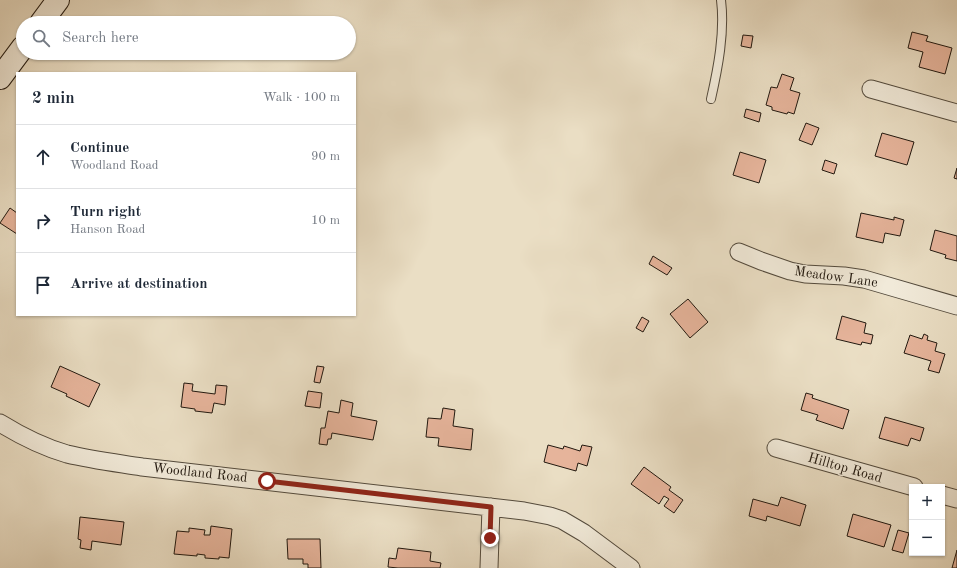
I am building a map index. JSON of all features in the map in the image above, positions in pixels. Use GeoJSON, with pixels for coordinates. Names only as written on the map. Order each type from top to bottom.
{"type":"FeatureCollection","features":[{"type":"Feature","properties":{"kind":"main road"},"geometry":{"type":"LineString","coordinates":[[46,16],[58,0]]}},
{"type":"Feature","properties":{"kind":"main road"},"geometry":{"type":"LineString","coordinates":[[0,78],[16,56]]}},
{"type":"Feature","properties":{"kind":"street"},"geometry":{"type":"LineString","coordinates":[[872,89],[957,113]]}},
{"type":"Feature","properties":{"kind":"street","name":"Meadow Lane"},"geometry":{"type":"LineString","coordinates":[[739,252],[790,271],[805,274],[844,276],[864,279],[957,306]]}},
{"type":"Feature","properties":{"kind":"street","name":"Woodland Road"},"geometry":{"type":"LineString","coordinates":[[0,423],[28,439],[53,449],[66,454],[98,461],[524,511],[550,516],[562,520],[584,533],[631,568]]}},
{"type":"Feature","properties":{"kind":"street","name":"Hilltop Road"},"geometry":{"type":"LineString","coordinates":[[776,448],[909,486]]}},
{"type":"Feature","properties":{"kind":"street"},"geometry":{"type":"LineString","coordinates":[[945,496],[957,499]]}},
{"type":"Feature","properties":{"kind":"street"},"geometry":{"type":"LineString","coordinates":[[489,568],[491,507]]}},
{"type":"Feature","properties":{"kind":"lane"},"geometry":{"type":"LineString","coordinates":[[711,99],[718,64],[721,32],[721,0]]}},
{"type":"Feature","properties":{"kind":"building"},"geometry":{"type":"Polygon","coordinates":[[[912,32],[928,36],[926,41],[952,48],[945,74],[919,67],[923,52],[908,48],[912,32]]]}},
{"type":"Feature","properties":{"kind":"building"},"geometry":{"type":"Polygon","coordinates":[[[743,35],[753,36],[751,48],[741,46],[743,35]]]}},
{"type":"Feature","properties":{"kind":"building"},"geometry":{"type":"Polygon","coordinates":[[[782,74],[794,78],[790,90],[800,93],[794,114],[788,112],[787,114],[772,110],[772,107],[766,105],[771,87],[777,88],[782,74]]]}},
{"type":"Feature","properties":{"kind":"building"},"geometry":{"type":"Polygon","coordinates":[[[746,109],[761,113],[759,122],[744,117],[746,109]]]}},
{"type":"Feature","properties":{"kind":"building"},"geometry":{"type":"Polygon","coordinates":[[[806,123],[819,128],[812,145],[799,140],[806,123]]]}},
{"type":"Feature","properties":{"kind":"building"},"geometry":{"type":"Polygon","coordinates":[[[882,133],[914,142],[907,165],[875,156],[882,133]]]}},
{"type":"Feature","properties":{"kind":"building"},"geometry":{"type":"Polygon","coordinates":[[[740,152],[766,160],[759,183],[733,175],[740,152]]]}},
{"type":"Feature","properties":{"kind":"building"},"geometry":{"type":"Polygon","coordinates":[[[825,160],[837,164],[834,174],[822,170],[825,160]]]}},
{"type":"Feature","properties":{"kind":"building"},"geometry":{"type":"Polygon","coordinates":[[[957,168],[957,179],[954,178],[957,168]]]}},
{"type":"Feature","properties":{"kind":"building"},"geometry":{"type":"Polygon","coordinates":[[[10,208],[16,212],[16,233],[0,223],[10,208]]]}},
{"type":"Feature","properties":{"kind":"building"},"geometry":{"type":"Polygon","coordinates":[[[861,213],[894,220],[894,217],[904,220],[900,236],[885,233],[883,243],[856,237],[861,213]]]}},
{"type":"Feature","properties":{"kind":"building"},"geometry":{"type":"Polygon","coordinates":[[[935,230],[957,236],[957,261],[945,258],[946,255],[930,250],[935,230]]]}},
{"type":"Feature","properties":{"kind":"building"},"geometry":{"type":"Polygon","coordinates":[[[653,256],[672,268],[667,275],[649,264],[653,256]]]}},
{"type":"Feature","properties":{"kind":"building"},"geometry":{"type":"Polygon","coordinates":[[[688,299],[708,322],[690,338],[670,314],[688,299]]]}},
{"type":"Feature","properties":{"kind":"building"},"geometry":{"type":"Polygon","coordinates":[[[842,316],[866,323],[864,333],[873,335],[871,344],[862,342],[861,345],[836,339],[842,316]]]}},
{"type":"Feature","properties":{"kind":"building"},"geometry":{"type":"Polygon","coordinates":[[[642,317],[649,321],[643,332],[636,328],[642,317]]]}},
{"type":"Feature","properties":{"kind":"building"},"geometry":{"type":"Polygon","coordinates":[[[924,334],[928,336],[927,340],[937,343],[935,351],[945,354],[939,373],[928,370],[931,361],[904,353],[910,335],[922,339],[924,334]]]}},
{"type":"Feature","properties":{"kind":"building"},"geometry":{"type":"Polygon","coordinates":[[[60,366],[100,384],[89,407],[66,396],[67,394],[51,387],[60,366]]]}},
{"type":"Feature","properties":{"kind":"building"},"geometry":{"type":"Polygon","coordinates":[[[317,366],[324,367],[320,383],[314,382],[317,366]]]}},
{"type":"Feature","properties":{"kind":"building"},"geometry":{"type":"Polygon","coordinates":[[[184,383],[193,384],[192,391],[215,394],[216,385],[227,386],[225,405],[214,403],[212,413],[195,411],[195,409],[181,407],[184,383]]]}},
{"type":"Feature","properties":{"kind":"building"},"geometry":{"type":"Polygon","coordinates":[[[308,391],[322,393],[320,408],[305,406],[308,391]]]}},
{"type":"Feature","properties":{"kind":"building"},"geometry":{"type":"Polygon","coordinates":[[[806,393],[813,395],[812,398],[849,410],[843,429],[816,420],[818,415],[801,410],[806,393]]]}},
{"type":"Feature","properties":{"kind":"building"},"geometry":{"type":"Polygon","coordinates":[[[341,400],[353,403],[351,416],[377,421],[373,440],[332,433],[331,439],[328,439],[327,445],[319,444],[321,428],[325,428],[328,411],[339,413],[341,400]]]}},
{"type":"Feature","properties":{"kind":"building"},"geometry":{"type":"Polygon","coordinates":[[[443,408],[455,410],[453,426],[473,429],[471,450],[438,446],[439,438],[426,437],[428,418],[441,419],[443,408]]]}},
{"type":"Feature","properties":{"kind":"building"},"geometry":{"type":"Polygon","coordinates":[[[885,417],[924,428],[920,441],[911,438],[908,446],[879,438],[885,417]]]}},
{"type":"Feature","properties":{"kind":"building"},"geometry":{"type":"Polygon","coordinates":[[[548,445],[563,449],[564,446],[580,451],[582,445],[592,447],[587,466],[578,463],[576,471],[544,462],[548,445]]]}},
{"type":"Feature","properties":{"kind":"building"},"geometry":{"type":"Polygon","coordinates":[[[644,467],[671,487],[669,490],[683,500],[674,513],[664,506],[669,499],[664,496],[659,504],[631,484],[644,467]]]}},
{"type":"Feature","properties":{"kind":"building"},"geometry":{"type":"Polygon","coordinates":[[[781,497],[806,505],[800,526],[767,516],[766,521],[749,516],[753,499],[778,506],[781,497]]]}},
{"type":"Feature","properties":{"kind":"building"},"geometry":{"type":"Polygon","coordinates":[[[853,514],[891,525],[884,547],[847,536],[853,514]]]}},
{"type":"Feature","properties":{"kind":"building"},"geometry":{"type":"Polygon","coordinates":[[[80,517],[124,522],[121,545],[92,541],[91,550],[80,548],[81,540],[78,539],[80,517]]]}},
{"type":"Feature","properties":{"kind":"building"},"geometry":{"type":"Polygon","coordinates":[[[211,526],[232,529],[229,558],[205,558],[205,555],[197,554],[197,556],[174,554],[177,531],[189,532],[189,528],[205,530],[204,535],[210,535],[211,526]]]}},
{"type":"Feature","properties":{"kind":"building"},"geometry":{"type":"Polygon","coordinates":[[[898,530],[909,533],[903,553],[892,550],[898,530]]]}},
{"type":"Feature","properties":{"kind":"building"},"geometry":{"type":"Polygon","coordinates":[[[287,539],[320,539],[321,568],[308,568],[308,564],[303,564],[303,559],[288,559],[287,539]]]}},
{"type":"Feature","properties":{"kind":"building"},"geometry":{"type":"Polygon","coordinates":[[[398,548],[431,552],[430,561],[441,563],[440,568],[388,567],[389,558],[396,559],[398,548]]]}},
{"type":"Feature","properties":{"kind":"building"},"geometry":{"type":"Polygon","coordinates":[[[957,550],[957,568],[952,568],[957,550]]]}},
{"type":"Feature","properties":{"kind":"route"},"geometry":{"type":"LineString","coordinates":[[267,481],[491,507],[490,538]]}}]}
